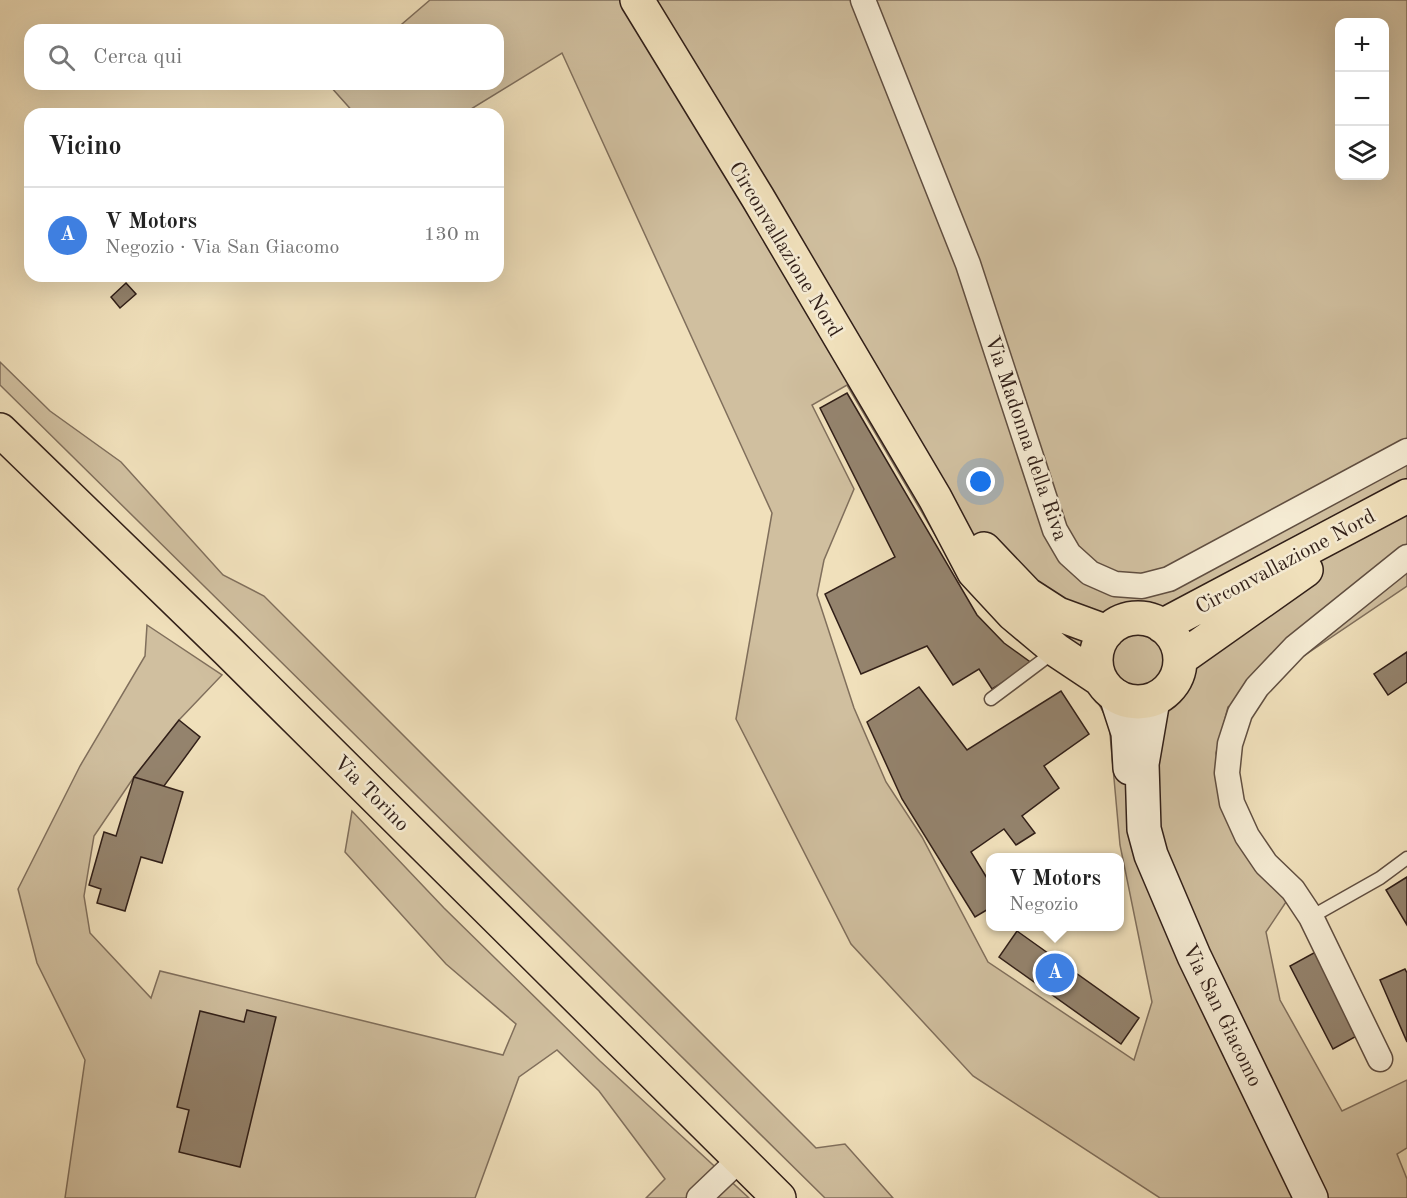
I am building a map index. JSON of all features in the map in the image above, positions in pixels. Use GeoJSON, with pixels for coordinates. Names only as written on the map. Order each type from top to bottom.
{"type":"FeatureCollection","features":[{"type":"Feature","properties":{"kind":"main road","name":"Circonvallazione Nord"},"geometry":{"type":"LineString","coordinates":[[637,0],[752,188],[935,498],[974,572],[1013,614],[1056,650],[1109,688]]}},
{"type":"Feature","properties":{"kind":"main road","name":"Via Torino"},"geometry":{"type":"LineString","coordinates":[[0,430],[236,658],[779,1198]]}},
{"type":"Feature","properties":{"kind":"main road","name":"Circonvallazione Nord"},"geometry":{"type":"LineString","coordinates":[[1162,626],[1407,496]]}},
{"type":"Feature","properties":{"kind":"main road","name":"Circonvallazione Nord"},"geometry":{"type":"LineString","coordinates":[[935,498],[1027,594],[1058,614],[1101,630]]}},
{"type":"Feature","properties":{"kind":"main road","name":"Circonvallazione Nord"},"geometry":{"type":"LineString","coordinates":[[1180,659],[1407,502]]}},
{"type":"Feature","properties":{"kind":"main road"},"geometry":{"type":"LineString","coordinates":[[1139,618],[1151,620],[1162,626],[1171,634],[1178,646],[1180,659],[1173,684],[1152,700],[1128,701],[1109,688],[1096,668],[1101,630],[1127,619],[1139,618]]}},
{"type":"Feature","properties":{"kind":"main road","name":"Via San Giacomo"},"geometry":{"type":"LineString","coordinates":[[1109,688],[1128,733],[1135,817],[1144,829]]}},
{"type":"Feature","properties":{"kind":"main road","name":"Via San Giacomo"},"geometry":{"type":"LineString","coordinates":[[1152,700],[1142,764],[1144,829],[1151,855],[1176,916],[1311,1198]]}},
{"type":"Feature","properties":{"kind":"street","name":"Via Madonna della Riva"},"geometry":{"type":"LineString","coordinates":[[863,0],[968,264],[1055,530],[1069,554],[1089,573],[1115,584],[1142,586],[1169,579],[1407,451]]}},
{"type":"Feature","properties":{"kind":"street"},"geometry":{"type":"LineString","coordinates":[[1380,1059],[1311,917],[1293,890],[1266,864],[1247,836],[1232,803],[1227,773],[1230,744],[1240,713],[1257,687],[1296,647],[1407,557]]}},
{"type":"Feature","properties":{"kind":"street"},"geometry":{"type":"LineString","coordinates":[[1056,650],[1075,635],[1101,630]]}},
{"type":"Feature","properties":{"kind":"street"},"geometry":{"type":"LineString","coordinates":[[699,1198],[740,1159]]}},
{"type":"Feature","properties":{"kind":"lane"},"geometry":{"type":"LineString","coordinates":[[991,699],[1056,650]]}},
{"type":"Feature","properties":{"kind":"lane"},"geometry":{"type":"LineString","coordinates":[[1311,917],[1380,878],[1407,858]]}},
{"type":"Feature","properties":{"kind":"shaded area"},"geometry":{"type":"Polygon","coordinates":[[[430,0],[1407,0],[1407,586],[1228,707],[1216,753],[1228,813],[1288,899],[1266,932],[1280,1000],[1342,1111],[1407,1080],[1407,1148],[1397,1154],[1407,1179],[1407,1198],[1160,1198],[973,1076],[851,944],[736,719],[772,513],[562,53],[504,89],[504,24],[402,24],[430,0]],[[847,385],[812,405],[854,489],[824,560],[817,595],[854,708],[886,782],[922,837],[988,962],[1134,1060],[1152,1002],[1124,865],[1124,853],[1122,853],[1120,845],[1109,723],[1088,684],[967,589],[847,385]]]}},
{"type":"Feature","properties":{"kind":"shaded area"},"geometry":{"type":"Polygon","coordinates":[[[334,90],[502,90],[473,108],[350,108],[334,90]]]}},
{"type":"Feature","properties":{"kind":"shaded area"},"geometry":{"type":"Polygon","coordinates":[[[0,362],[50,411],[121,462],[223,575],[264,596],[816,1148],[845,1144],[893,1198],[825,1198],[0,385],[0,362]]]}},
{"type":"Feature","properties":{"kind":"shaded area"},"geometry":{"type":"Polygon","coordinates":[[[147,625],[222,675],[179,720],[134,777],[94,836],[84,896],[90,933],[151,998],[160,971],[503,1055],[516,1024],[446,964],[345,852],[352,811],[444,908],[600,1061],[749,1198],[646,1198],[665,1179],[599,1091],[557,1050],[519,1077],[475,1198],[65,1198],[85,1060],[37,963],[18,889],[80,766],[145,656],[147,625]]]}},
{"type":"Feature","properties":{"kind":"building"},"geometry":{"type":"Polygon","coordinates":[[[126,283],[136,294],[120,308],[111,297],[126,283]]]}},
{"type":"Feature","properties":{"kind":"building"},"geometry":{"type":"Polygon","coordinates":[[[847,393],[977,615],[1004,643],[1033,664],[992,689],[979,669],[953,685],[927,646],[861,674],[825,594],[895,557],[820,408],[847,393]]]}},
{"type":"Feature","properties":{"kind":"building"},"geometry":{"type":"Polygon","coordinates":[[[1407,652],[1407,682],[1388,695],[1374,674],[1407,652]]]}},
{"type":"Feature","properties":{"kind":"building"},"geometry":{"type":"Polygon","coordinates":[[[919,687],[967,750],[1061,691],[1089,734],[1044,766],[1059,788],[1022,816],[1035,833],[1016,845],[1004,829],[971,852],[986,876],[986,910],[975,917],[902,799],[867,722],[919,687]]]}},
{"type":"Feature","properties":{"kind":"building"},"geometry":{"type":"Polygon","coordinates":[[[179,720],[200,737],[164,786],[134,777],[179,720]]]}},
{"type":"Feature","properties":{"kind":"building"},"geometry":{"type":"Polygon","coordinates":[[[134,777],[183,792],[162,863],[141,857],[125,911],[97,903],[101,889],[89,885],[104,832],[116,836],[134,777]]]}},
{"type":"Feature","properties":{"kind":"building"},"geometry":{"type":"Polygon","coordinates":[[[1407,877],[1407,925],[1386,890],[1407,877]]]}},
{"type":"Feature","properties":{"kind":"building"},"geometry":{"type":"Polygon","coordinates":[[[1017,931],[1139,1018],[1121,1044],[999,957],[1017,931]]]}},
{"type":"Feature","properties":{"kind":"building"},"geometry":{"type":"Polygon","coordinates":[[[1321,949],[1364,1032],[1333,1049],[1290,966],[1321,949]]]}},
{"type":"Feature","properties":{"kind":"building"},"geometry":{"type":"Polygon","coordinates":[[[1405,969],[1407,973],[1407,1042],[1380,980],[1405,969]]]}},
{"type":"Feature","properties":{"kind":"building"},"geometry":{"type":"Polygon","coordinates":[[[247,1010],[276,1017],[240,1167],[179,1152],[189,1110],[177,1107],[200,1011],[244,1022],[247,1010]]]}},
{"type":"Feature","properties":{"kind":"place","name":"V Motors"},"geometry":{"type":"Point","coordinates":[1055,973]}}]}
